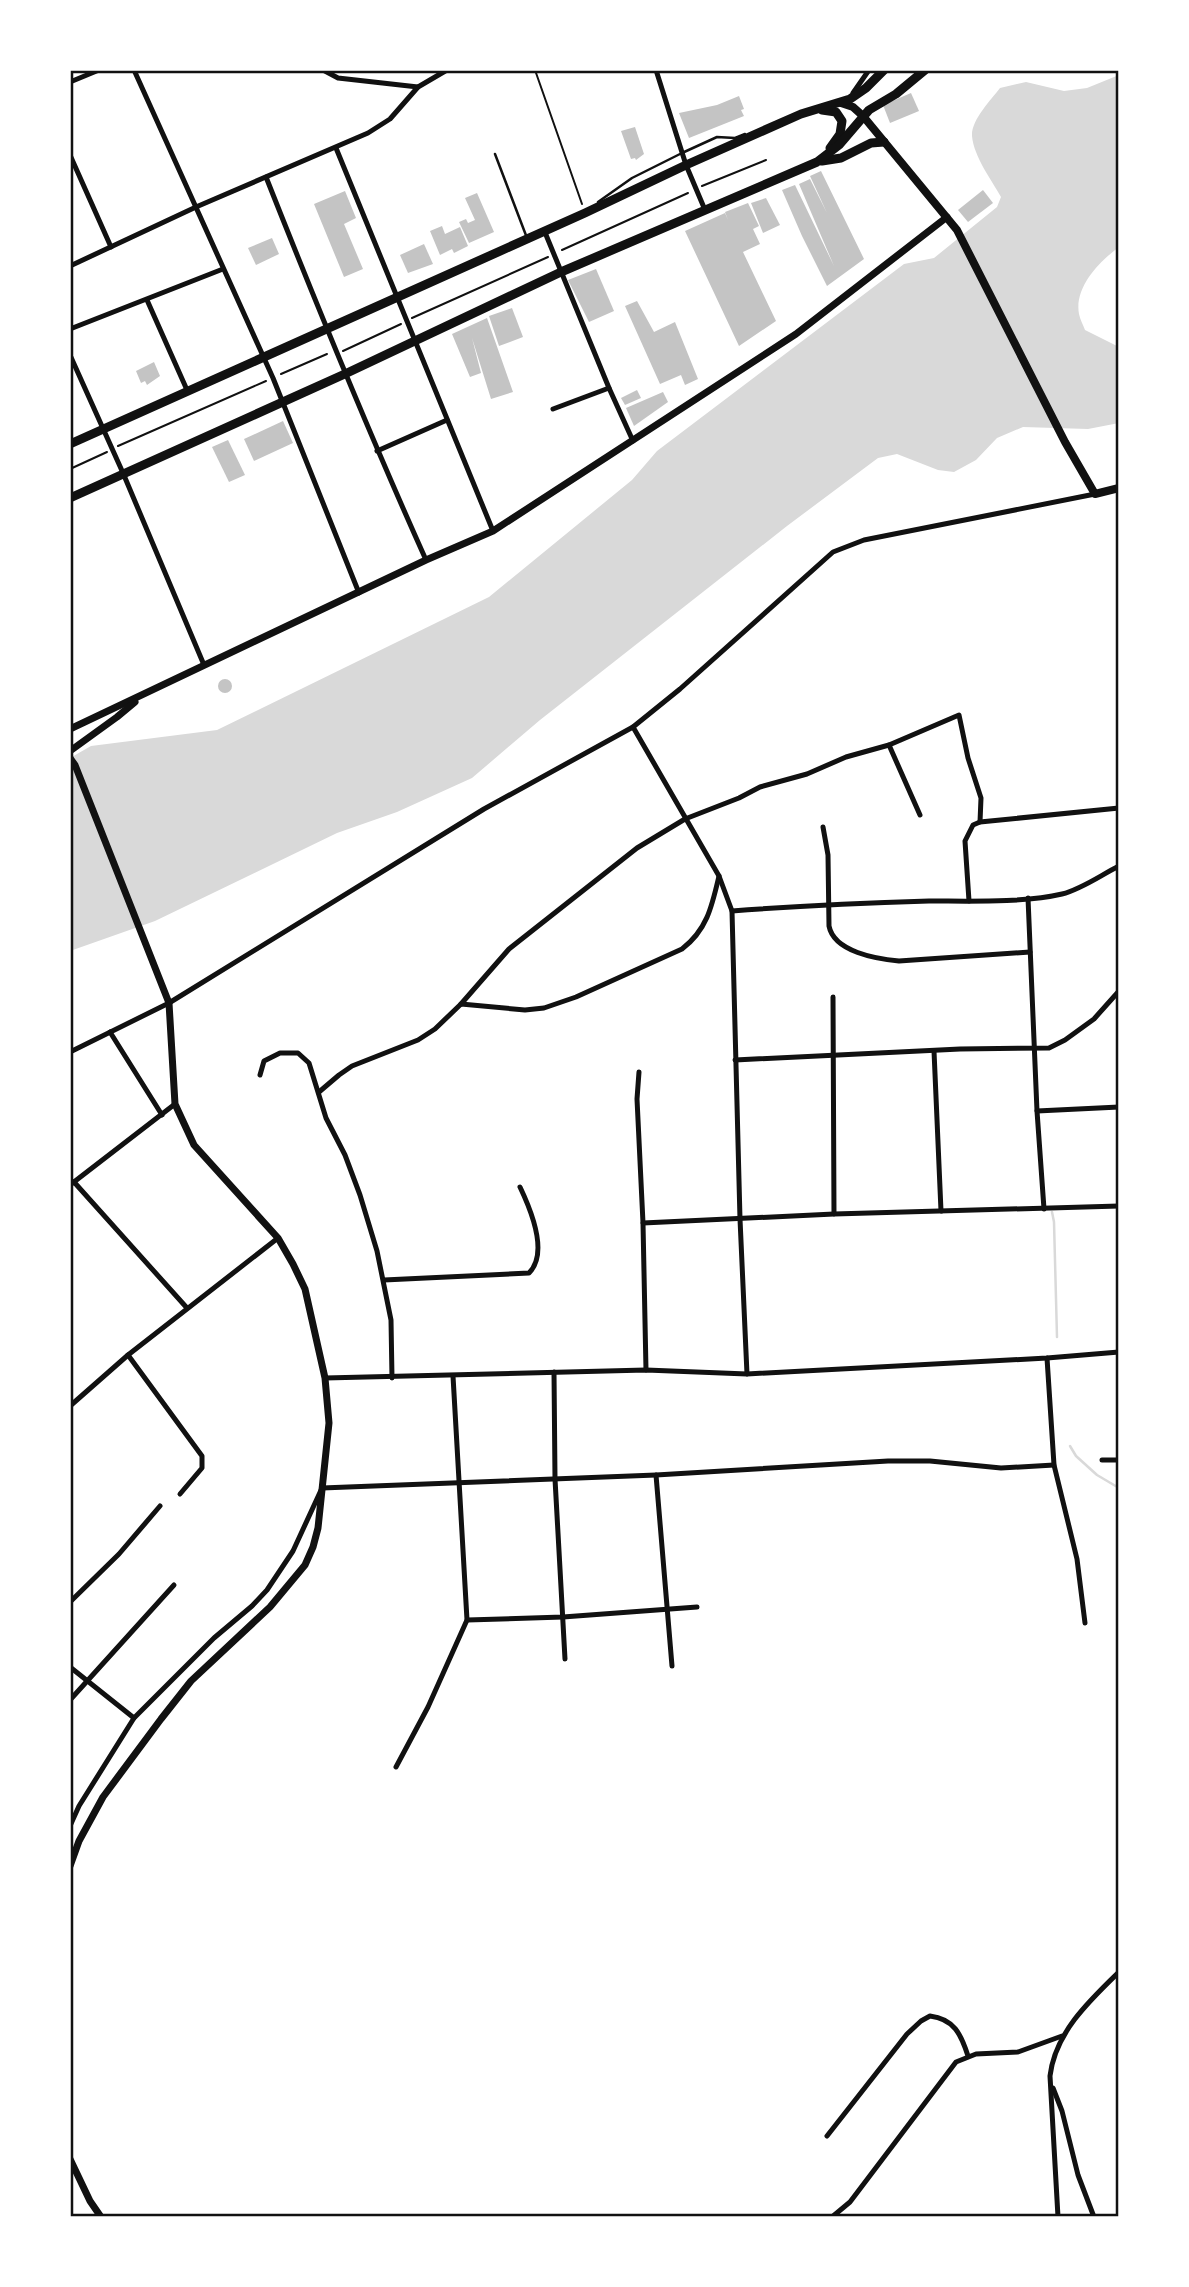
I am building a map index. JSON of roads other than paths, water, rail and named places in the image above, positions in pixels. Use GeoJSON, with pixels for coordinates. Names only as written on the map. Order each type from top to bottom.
{"type":"FeatureCollection","features":[{"type":"Feature","properties":{"kind":"highway"},"geometry":{"type":"LineString","coordinates":[[70,444],[686,165],[817,109],[845,101],[866,88],[884,70]]}},
{"type":"Feature","properties":{"kind":"highway"},"geometry":{"type":"LineString","coordinates":[[817,162],[842,143],[863,116],[897,94],[925,70]]}},
{"type":"Feature","properties":{"kind":"highway"},"geometry":{"type":"LineString","coordinates":[[817,109],[836,112],[843,124],[837,138],[817,162]]}},
{"type":"Feature","properties":{"kind":"highway"},"geometry":{"type":"LineString","coordinates":[[70,498],[347,373],[561,272],[817,162],[841,158],[871,143],[884,142]]}},
{"type":"Feature","properties":{"kind":"main road"},"geometry":{"type":"LineString","coordinates":[[845,101],[863,116],[957,230],[1065,442],[1095,494],[1119,488]]}},
{"type":"Feature","properties":{"kind":"street"},"geometry":{"type":"LineString","coordinates":[[70,82],[99,70]]}},
{"type":"Feature","properties":{"kind":"street"},"geometry":{"type":"LineString","coordinates":[[134,70],[273,378],[359,593]]}},
{"type":"Feature","properties":{"kind":"street"},"geometry":{"type":"LineString","coordinates":[[323,70],[338,78],[418,87]]}},
{"type":"Feature","properties":{"kind":"street"},"geometry":{"type":"LineString","coordinates":[[70,266],[196,207],[368,133],[390,119],[418,87],[447,70]]}},
{"type":"Feature","properties":{"kind":"street"},"geometry":{"type":"LineString","coordinates":[[656,70],[686,165],[705,210]]}},
{"type":"Feature","properties":{"kind":"street"},"geometry":{"type":"LineString","coordinates":[[845,101],[869,70]]}},
{"type":"Feature","properties":{"kind":"street"},"geometry":{"type":"LineString","coordinates":[[336,148],[493,531]]}},
{"type":"Feature","properties":{"kind":"street"},"geometry":{"type":"LineString","coordinates":[[70,155],[111,247]]}},
{"type":"Feature","properties":{"kind":"street"},"geometry":{"type":"LineString","coordinates":[[266,177],[326,329],[426,560]]}},
{"type":"Feature","properties":{"kind":"street"},"geometry":{"type":"LineString","coordinates":[[70,729],[426,560],[493,531],[796,334],[947,217]]}},
{"type":"Feature","properties":{"kind":"street"},"geometry":{"type":"LineString","coordinates":[[544,230],[633,441]]}},
{"type":"Feature","properties":{"kind":"street"},"geometry":{"type":"LineString","coordinates":[[70,329],[223,268]]}},
{"type":"Feature","properties":{"kind":"street"},"geometry":{"type":"LineString","coordinates":[[147,300],[187,390]]}},
{"type":"Feature","properties":{"kind":"street"},"geometry":{"type":"LineString","coordinates":[[70,355],[204,665]]}},
{"type":"Feature","properties":{"kind":"street"},"geometry":{"type":"LineString","coordinates":[[554,409],[609,388]]}},
{"type":"Feature","properties":{"kind":"street"},"geometry":{"type":"LineString","coordinates":[[377,451],[447,420]]}},
{"type":"Feature","properties":{"kind":"street"},"geometry":{"type":"LineString","coordinates":[[70,1052],[169,1003],[484,809],[633,727],[680,689],[833,552],[864,540],[1095,494]]}},
{"type":"Feature","properties":{"kind":"street"},"geometry":{"type":"LineString","coordinates":[[70,751],[141,697]]}},
{"type":"Feature","properties":{"kind":"street"},"geometry":{"type":"LineString","coordinates":[[319,1093],[352,1066],[418,1040],[435,1029],[461,1004],[509,949],[637,848],[685,819],[760,787],[807,774],[846,757],[888,745],[959,715],[972,774],[981,798],[981,822]]}},
{"type":"Feature","properties":{"kind":"street"},"geometry":{"type":"LineString","coordinates":[[633,727],[719,876],[732,911],[747,1374]]}},
{"type":"Feature","properties":{"kind":"street"},"geometry":{"type":"LineString","coordinates":[[888,745],[920,815]]}},
{"type":"Feature","properties":{"kind":"street"},"geometry":{"type":"LineString","coordinates":[[70,1866],[79,1841],[103,1797],[168,1709],[191,1681],[270,1607],[305,1565],[316,1537],[329,1423],[326,1378],[305,1289],[278,1238],[194,1144],[175,1104],[169,1003],[72,761]]}},
{"type":"Feature","properties":{"kind":"street"},"geometry":{"type":"LineString","coordinates":[[969,901],[965,841],[973,825],[1119,808]]}},
{"type":"Feature","properties":{"kind":"street"},"geometry":{"type":"LineString","coordinates":[[823,827],[828,855],[829,926],[833,937],[849,948],[884,960],[908,961],[1030,952]]}},
{"type":"Feature","properties":{"kind":"street"},"geometry":{"type":"LineString","coordinates":[[732,911],[828,904],[1028,898],[1062,894],[1119,866]]}},
{"type":"Feature","properties":{"kind":"street"},"geometry":{"type":"LineString","coordinates":[[461,1004],[526,1010],[544,1008],[662,959],[682,949],[703,929],[719,876]]}},
{"type":"Feature","properties":{"kind":"street"},"geometry":{"type":"LineString","coordinates":[[1028,898],[1044,1209]]}},
{"type":"Feature","properties":{"kind":"street"},"geometry":{"type":"LineString","coordinates":[[735,1060],[1049,1048],[1094,1019],[1119,991]]}},
{"type":"Feature","properties":{"kind":"street"},"geometry":{"type":"LineString","coordinates":[[833,998],[834,1214]]}},
{"type":"Feature","properties":{"kind":"street"},"geometry":{"type":"LineString","coordinates":[[110,1032],[162,1115]]}},
{"type":"Feature","properties":{"kind":"street"},"geometry":{"type":"LineString","coordinates":[[934,1051],[942,1211]]}},
{"type":"Feature","properties":{"kind":"street"},"geometry":{"type":"LineString","coordinates":[[260,1075],[264,1061],[272,1055],[298,1053],[309,1063],[327,1118],[360,1195],[377,1251],[391,1320],[393,1378]]}},
{"type":"Feature","properties":{"kind":"street"},"geometry":{"type":"LineString","coordinates":[[639,1072],[638,1127],[646,1370]]}},
{"type":"Feature","properties":{"kind":"street"},"geometry":{"type":"LineString","coordinates":[[175,1104],[72,1183],[187,1308]]}},
{"type":"Feature","properties":{"kind":"street"},"geometry":{"type":"LineString","coordinates":[[1037,1111],[1119,1107]]}},
{"type":"Feature","properties":{"kind":"street"},"geometry":{"type":"LineString","coordinates":[[384,1280],[529,1273],[536,1261],[536,1233],[520,1187]]}},
{"type":"Feature","properties":{"kind":"street"},"geometry":{"type":"LineString","coordinates":[[643,1223],[834,1214],[1119,1206]]}},
{"type":"Feature","properties":{"kind":"street"},"geometry":{"type":"LineString","coordinates":[[70,1406],[187,1308],[278,1238]]}},
{"type":"Feature","properties":{"kind":"street"},"geometry":{"type":"LineString","coordinates":[[326,1378],[646,1370],[747,1374],[1119,1352]]}},
{"type":"Feature","properties":{"kind":"street"},"geometry":{"type":"LineString","coordinates":[[128,1356],[202,1456],[202,1468],[180,1494]]}},
{"type":"Feature","properties":{"kind":"street"},"geometry":{"type":"LineString","coordinates":[[1047,1358],[1054,1465],[1077,1559],[1085,1623]]}},
{"type":"Feature","properties":{"kind":"street"},"geometry":{"type":"LineString","coordinates":[[554,1372],[555,1479],[565,1659]]}},
{"type":"Feature","properties":{"kind":"street"},"geometry":{"type":"LineString","coordinates":[[396,1767],[428,1707],[467,1620],[453,1376]]}},
{"type":"Feature","properties":{"kind":"street"},"geometry":{"type":"LineString","coordinates":[[1102,1460],[1119,1460]]}},
{"type":"Feature","properties":{"kind":"street"},"geometry":{"type":"LineString","coordinates":[[322,1488],[656,1475],[888,1461],[930,1461],[1001,1468],[1054,1465]]}},
{"type":"Feature","properties":{"kind":"street"},"geometry":{"type":"LineString","coordinates":[[656,1475],[672,1666]]}},
{"type":"Feature","properties":{"kind":"street"},"geometry":{"type":"LineString","coordinates":[[70,1826],[79,1806],[134,1718],[214,1638],[267,1590],[293,1551],[322,1488]]}},
{"type":"Feature","properties":{"kind":"street"},"geometry":{"type":"LineString","coordinates":[[70,1602],[119,1554],[160,1506]]}},
{"type":"Feature","properties":{"kind":"street"},"geometry":{"type":"LineString","coordinates":[[70,1700],[174,1585]]}},
{"type":"Feature","properties":{"kind":"street"},"geometry":{"type":"LineString","coordinates":[[467,1620],[563,1617],[696,1607]]}},
{"type":"Feature","properties":{"kind":"street"},"geometry":{"type":"LineString","coordinates":[[70,1667],[134,1718]]}},
{"type":"Feature","properties":{"kind":"street"},"geometry":{"type":"LineString","coordinates":[[1058,2217],[1051,2064],[1062,2036],[1082,2010],[1119,1972]]}},
{"type":"Feature","properties":{"kind":"street"},"geometry":{"type":"LineString","coordinates":[[827,2136],[907,2034],[921,2021],[930,2017],[949,2022],[960,2035],[968,2056]]}},
{"type":"Feature","properties":{"kind":"street"},"geometry":{"type":"LineString","coordinates":[[832,2217],[850,2202],[956,2062],[968,2056],[1018,2052],[1062,2036]]}},
{"type":"Feature","properties":{"kind":"street"},"geometry":{"type":"LineString","coordinates":[[1051,2085],[1062,2111],[1078,2175],[1094,2217]]}},
{"type":"Feature","properties":{"kind":"street"},"geometry":{"type":"LineString","coordinates":[[70,2159],[90,2201],[101,2217]]}},
{"type":"Feature","properties":{"kind":"lane"},"geometry":{"type":"LineString","coordinates":[[585,213],[632,178],[682,153],[720,136],[735,138],[772,128]]}},
{"type":"Feature","properties":{"kind":"lane"},"geometry":{"type":"LineString","coordinates":[[495,154],[527,238]]}},
{"type":"Feature","properties":{"kind":"waterway"},"geometry":{"type":"LineString","coordinates":[[1052,1212],[1057,1337]]}},
{"type":"Feature","properties":{"kind":"waterway"},"geometry":{"type":"LineString","coordinates":[[1070,1446],[1076,1456],[1097,1475],[1119,1488]]}}]}
